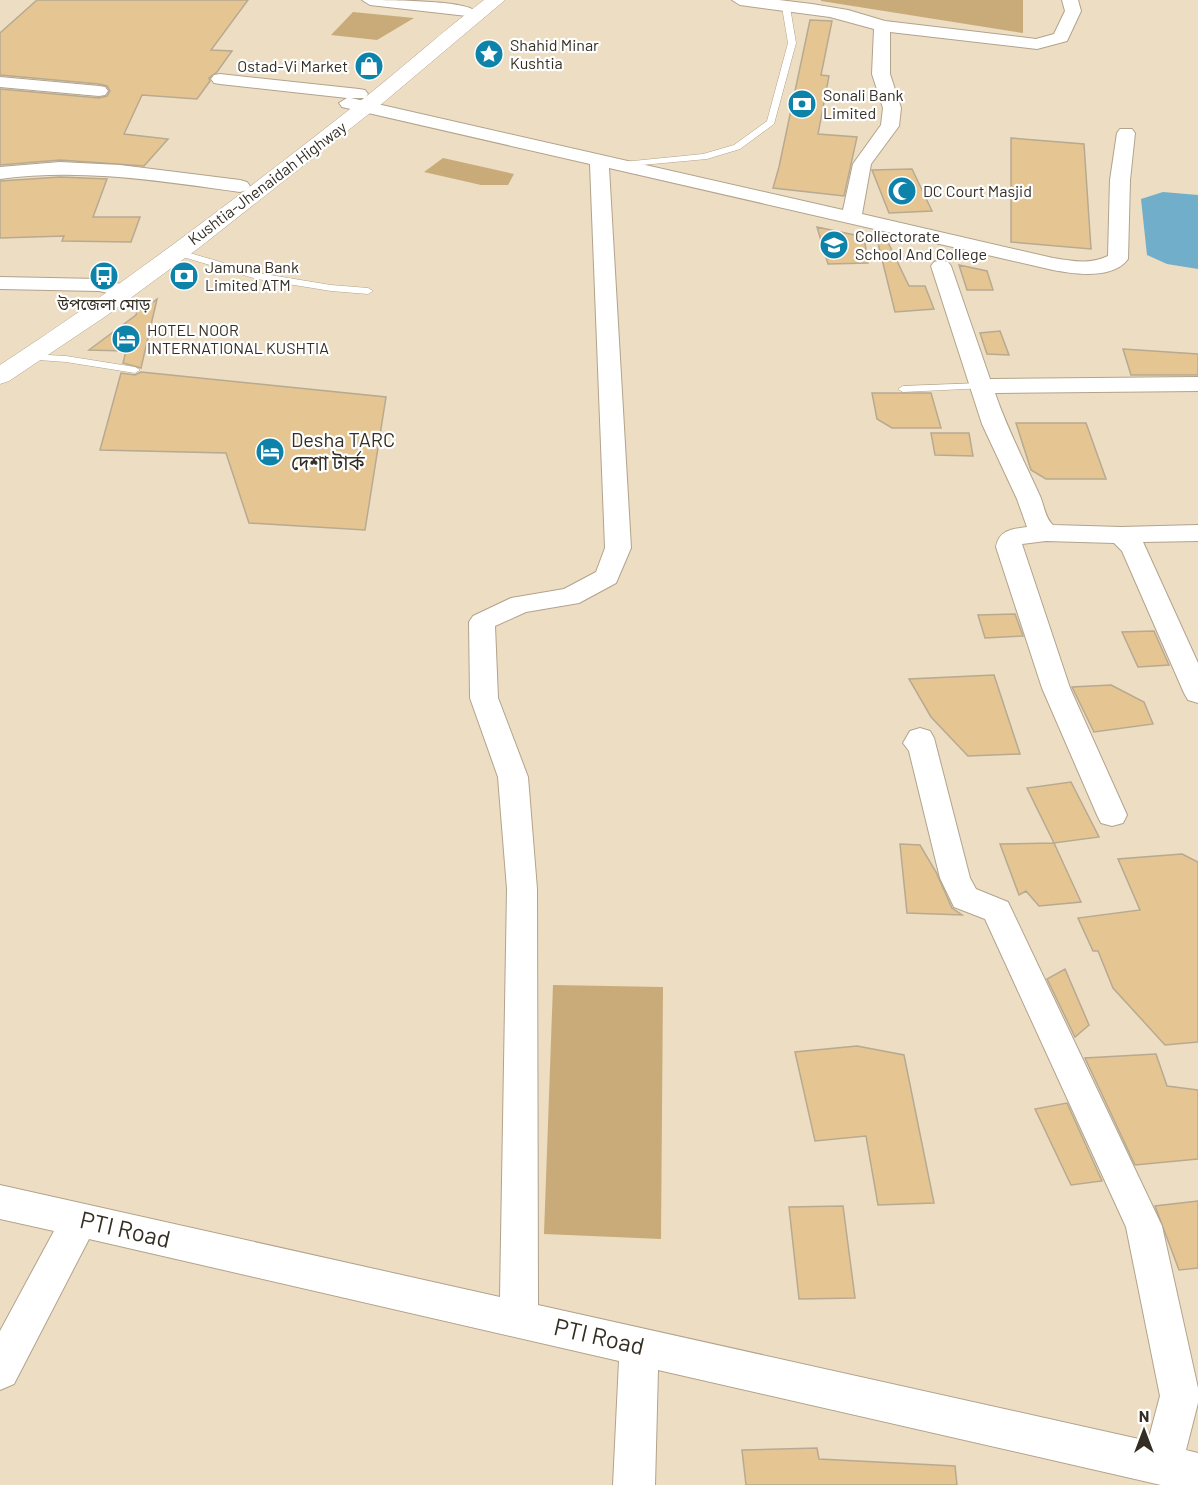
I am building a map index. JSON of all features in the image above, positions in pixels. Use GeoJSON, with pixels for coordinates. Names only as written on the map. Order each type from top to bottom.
{"type":"FeatureCollection","features":[{"type":"Feature","properties":{"kind":"highway","name":"Kushtia-Jhenaidah Highway"},"geometry":{"type":"LineString","coordinates":[[6,347],[46,324],[496,0]]}},
{"type":"Feature","properties":{"kind":"highway","name":"Kushtia-Jhenaidah Highway"},"geometry":{"type":"LineString","coordinates":[[0,376],[126,291],[176,252],[474,6]]}},
{"type":"Feature","properties":{"kind":"street"},"geometry":{"type":"LineString","coordinates":[[370,0],[474,6]]}},
{"type":"Feature","properties":{"kind":"street"},"geometry":{"type":"LineString","coordinates":[[740,0],[843,14],[882,26],[1037,44],[1061,37],[1073,11],[1070,0]]}},
{"type":"Feature","properties":{"kind":"street"},"geometry":{"type":"LineString","coordinates":[[851,218],[862,164],[890,126],[892,108],[881,74],[882,26]]}},
{"type":"Feature","properties":{"kind":"street"},"geometry":{"type":"LineString","coordinates":[[220,79],[357,101],[611,163],[1083,269],[1104,267],[1118,259],[1120,180],[1125,133]]}},
{"type":"Feature","properties":{"kind":"street"},"geometry":{"type":"LineString","coordinates":[[0,82],[99,91]]}},
{"type":"Feature","properties":{"kind":"street"},"geometry":{"type":"LineString","coordinates":[[519,1319],[522,889],[513,777],[484,698],[482,622],[520,604],[570,597],[607,577],[618,548],[611,163]]}},
{"type":"Feature","properties":{"kind":"street"},"geometry":{"type":"LineString","coordinates":[[0,173],[25,169],[94,168],[240,186]]}},
{"type":"Feature","properties":{"kind":"street"},"geometry":{"type":"LineString","coordinates":[[941,266],[994,424],[1029,499],[1036,524],[1046,534]]}},
{"type":"Feature","properties":{"kind":"street"},"geometry":{"type":"LineString","coordinates":[[0,283],[99,285],[126,291]]}},
{"type":"Feature","properties":{"kind":"street"},"geometry":{"type":"LineString","coordinates":[[981,386],[1198,384]]}},
{"type":"Feature","properties":{"kind":"street"},"geometry":{"type":"LineString","coordinates":[[1112,815],[1056,688],[1009,547],[1010,540],[1014,537],[1046,534],[1198,533]]}},
{"type":"Feature","properties":{"kind":"street"},"geometry":{"type":"LineString","coordinates":[[1121,535],[1133,547],[1198,693]]}},
{"type":"Feature","properties":{"kind":"street"},"geometry":{"type":"LineString","coordinates":[[917,743],[920,738],[955,878],[964,898],[997,911],[1144,1226],[1180,1396],[1162,1465]]}},
{"type":"Feature","properties":{"kind":"street","name":"PTI Road"},"geometry":{"type":"LineString","coordinates":[[0,1202],[1198,1473]]}},
{"type":"Feature","properties":{"kind":"street"},"geometry":{"type":"LineString","coordinates":[[0,1370],[80,1219]]}},
{"type":"Feature","properties":{"kind":"street"},"geometry":{"type":"LineString","coordinates":[[634,1485],[639,1346]]}},
{"type":"Feature","properties":{"kind":"lane"},"geometry":{"type":"LineString","coordinates":[[611,163],[704,157],[737,147],[771,122],[792,43],[786,7]]}},
{"type":"Feature","properties":{"kind":"lane"},"geometry":{"type":"LineString","coordinates":[[176,252],[257,276],[331,288],[368,291]]}},
{"type":"Feature","properties":{"kind":"lane"},"geometry":{"type":"LineString","coordinates":[[29,357],[66,359],[135,370]]}},
{"type":"Feature","properties":{"kind":"lane"},"geometry":{"type":"LineString","coordinates":[[903,389],[981,386]]}},
{"type":"Feature","properties":{"kind":"shaded area"},"geometry":{"type":"Polygon","coordinates":[[[821,0],[1023,0],[1023,33],[821,1],[821,0]]]}},
{"type":"Feature","properties":{"kind":"shaded area"},"geometry":{"type":"Polygon","coordinates":[[[353,12],[414,18],[377,40],[331,35],[353,12]]]}},
{"type":"Feature","properties":{"kind":"shaded area"},"geometry":{"type":"Polygon","coordinates":[[[443,158],[514,174],[508,185],[481,185],[424,172],[443,158]]]}},
{"type":"Feature","properties":{"kind":"shaded area"},"geometry":{"type":"Polygon","coordinates":[[[553,985],[663,987],[661,1239],[544,1234],[553,985]]]}},
{"type":"Feature","properties":{"kind":"water"},"geometry":{"type":"Polygon","coordinates":[[[1163,192],[1198,195],[1198,269],[1167,264],[1147,255],[1141,199],[1163,192]]]}},
{"type":"Feature","properties":{"kind":"building"},"geometry":{"type":"Polygon","coordinates":[[[37,0],[248,0],[211,50],[232,51],[217,72],[209,78],[210,81],[197,99],[142,95],[124,134],[168,139],[144,166],[60,160],[0,165],[0,89],[99,98],[107,96],[110,91],[107,86],[99,84],[0,75],[0,33],[37,0]]]}},
{"type":"Feature","properties":{"kind":"building"},"geometry":{"type":"Polygon","coordinates":[[[810,20],[832,21],[821,75],[829,76],[818,134],[857,137],[844,196],[773,188],[810,20]]]}},
{"type":"Feature","properties":{"kind":"building"},"geometry":{"type":"Polygon","coordinates":[[[1011,138],[1084,144],[1091,249],[1011,242],[1011,138]]]}},
{"type":"Feature","properties":{"kind":"building","name":"DC Court Masjid"},"geometry":{"type":"Polygon","coordinates":[[[912,169],[932,211],[889,213],[872,170],[912,169]]]}},
{"type":"Feature","properties":{"kind":"building"},"geometry":{"type":"Polygon","coordinates":[[[60,177],[107,179],[93,217],[140,217],[131,242],[62,241],[64,236],[0,238],[0,181],[60,177]]]}},
{"type":"Feature","properties":{"kind":"building"},"geometry":{"type":"Polygon","coordinates":[[[817,227],[864,237],[868,263],[828,264],[817,227]]]}},
{"type":"Feature","properties":{"kind":"building"},"geometry":{"type":"Polygon","coordinates":[[[885,236],[909,286],[925,286],[934,309],[895,312],[877,239],[885,236]]]}},
{"type":"Feature","properties":{"kind":"building"},"geometry":{"type":"Polygon","coordinates":[[[959,265],[987,271],[993,290],[967,290],[959,265]]]}},
{"type":"Feature","properties":{"kind":"building","name":"HOTEL NOOR INTERNATIONAL KUSHTIA"},"geometry":{"type":"Polygon","coordinates":[[[140,299],[153,302],[157,299],[141,368],[123,363],[126,351],[89,350],[136,315],[140,299]]]}},
{"type":"Feature","properties":{"kind":"building"},"geometry":{"type":"Polygon","coordinates":[[[1000,331],[1009,355],[987,354],[980,333],[1000,331]]]}},
{"type":"Feature","properties":{"kind":"building"},"geometry":{"type":"Polygon","coordinates":[[[1123,349],[1198,354],[1198,375],[1131,375],[1123,349]]]}},
{"type":"Feature","properties":{"kind":"building","name":"Desha TARC দেশা টার্ক"},"geometry":{"type":"Polygon","coordinates":[[[141,372],[386,397],[365,530],[249,523],[226,453],[100,450],[121,373],[135,375],[141,372]]]}},
{"type":"Feature","properties":{"kind":"building"},"geometry":{"type":"Polygon","coordinates":[[[872,393],[931,393],[941,428],[892,428],[877,419],[872,393]]]}},
{"type":"Feature","properties":{"kind":"building"},"geometry":{"type":"Polygon","coordinates":[[[1016,423],[1086,423],[1106,479],[1046,479],[1031,470],[1016,423]]]}},
{"type":"Feature","properties":{"kind":"building"},"geometry":{"type":"Polygon","coordinates":[[[931,433],[969,433],[973,456],[935,455],[931,433]]]}},
{"type":"Feature","properties":{"kind":"building"},"geometry":{"type":"Polygon","coordinates":[[[1015,614],[1023,636],[985,638],[978,615],[1015,614]]]}},
{"type":"Feature","properties":{"kind":"building"},"geometry":{"type":"Polygon","coordinates":[[[1154,631],[1169,665],[1138,667],[1122,632],[1154,631]]]}},
{"type":"Feature","properties":{"kind":"building"},"geometry":{"type":"Polygon","coordinates":[[[994,675],[1020,754],[968,756],[931,717],[909,679],[994,675]]]}},
{"type":"Feature","properties":{"kind":"building"},"geometry":{"type":"Polygon","coordinates":[[[1111,685],[1144,702],[1153,724],[1094,732],[1072,687],[1111,685]]]}},
{"type":"Feature","properties":{"kind":"building"},"geometry":{"type":"Polygon","coordinates":[[[1071,782],[1099,837],[1054,843],[1027,788],[1071,782]]]}},
{"type":"Feature","properties":{"kind":"building"},"geometry":{"type":"Polygon","coordinates":[[[1054,843],[1081,902],[1039,906],[1026,891],[1019,895],[1000,844],[1054,843]]]}},
{"type":"Feature","properties":{"kind":"building"},"geometry":{"type":"Polygon","coordinates":[[[900,844],[920,845],[936,872],[952,908],[962,915],[907,913],[900,844]]]}},
{"type":"Feature","properties":{"kind":"building"},"geometry":{"type":"Polygon","coordinates":[[[1182,854],[1198,862],[1198,1042],[1165,1045],[1113,988],[1098,951],[1093,951],[1078,918],[1140,910],[1118,859],[1182,854]]]}},
{"type":"Feature","properties":{"kind":"building"},"geometry":{"type":"Polygon","coordinates":[[[1065,969],[1089,1025],[1075,1037],[1047,979],[1065,969]]]}},
{"type":"Feature","properties":{"kind":"building"},"geometry":{"type":"Polygon","coordinates":[[[857,1046],[904,1055],[934,1203],[878,1205],[866,1136],[815,1141],[795,1052],[857,1046]]]}},
{"type":"Feature","properties":{"kind":"building"},"geometry":{"type":"Polygon","coordinates":[[[1156,1054],[1167,1086],[1198,1090],[1198,1159],[1135,1165],[1085,1058],[1156,1054]]]}},
{"type":"Feature","properties":{"kind":"building"},"geometry":{"type":"Polygon","coordinates":[[[1067,1103],[1102,1181],[1071,1185],[1035,1109],[1067,1103]]]}},
{"type":"Feature","properties":{"kind":"building"},"geometry":{"type":"Polygon","coordinates":[[[1198,1201],[1198,1268],[1179,1270],[1155,1206],[1198,1201]]]}},
{"type":"Feature","properties":{"kind":"building"},"geometry":{"type":"Polygon","coordinates":[[[843,1206],[855,1298],[799,1299],[789,1207],[843,1206]]]}},
{"type":"Feature","properties":{"kind":"building"},"geometry":{"type":"Polygon","coordinates":[[[817,1448],[819,1459],[955,1466],[957,1485],[746,1485],[742,1450],[817,1448]]]}},
{"type":"Feature","properties":{"kind":"place","name":"Shahid Minar Kushtia"},"geometry":{"type":"Point","coordinates":[489,54]}},
{"type":"Feature","properties":{"kind":"place","name":"Ostad-Vi Market"},"geometry":{"type":"Point","coordinates":[369,66]}},
{"type":"Feature","properties":{"kind":"place","name":"Sonali Bank Limited"},"geometry":{"type":"Point","coordinates":[802,104]}},
{"type":"Feature","properties":{"kind":"place","name":"DC Court Masjid"},"geometry":{"type":"Point","coordinates":[902,191]}},
{"type":"Feature","properties":{"kind":"place","name":"Collectorate School And College"},"geometry":{"type":"Point","coordinates":[834,245]}},
{"type":"Feature","properties":{"kind":"place","name":"উপজেলা মোড়"},"geometry":{"type":"Point","coordinates":[104,276]}},
{"type":"Feature","properties":{"kind":"place","name":"Jamuna Bank Limited ATM"},"geometry":{"type":"Point","coordinates":[184,276]}},
{"type":"Feature","properties":{"kind":"place","name":"HOTEL NOOR INTERNATIONAL KUSHTIA"},"geometry":{"type":"Point","coordinates":[126,339]}},
{"type":"Feature","properties":{"kind":"place","name":"Desha TARC দেশা টার্ক"},"geometry":{"type":"Point","coordinates":[270,452]}}]}
